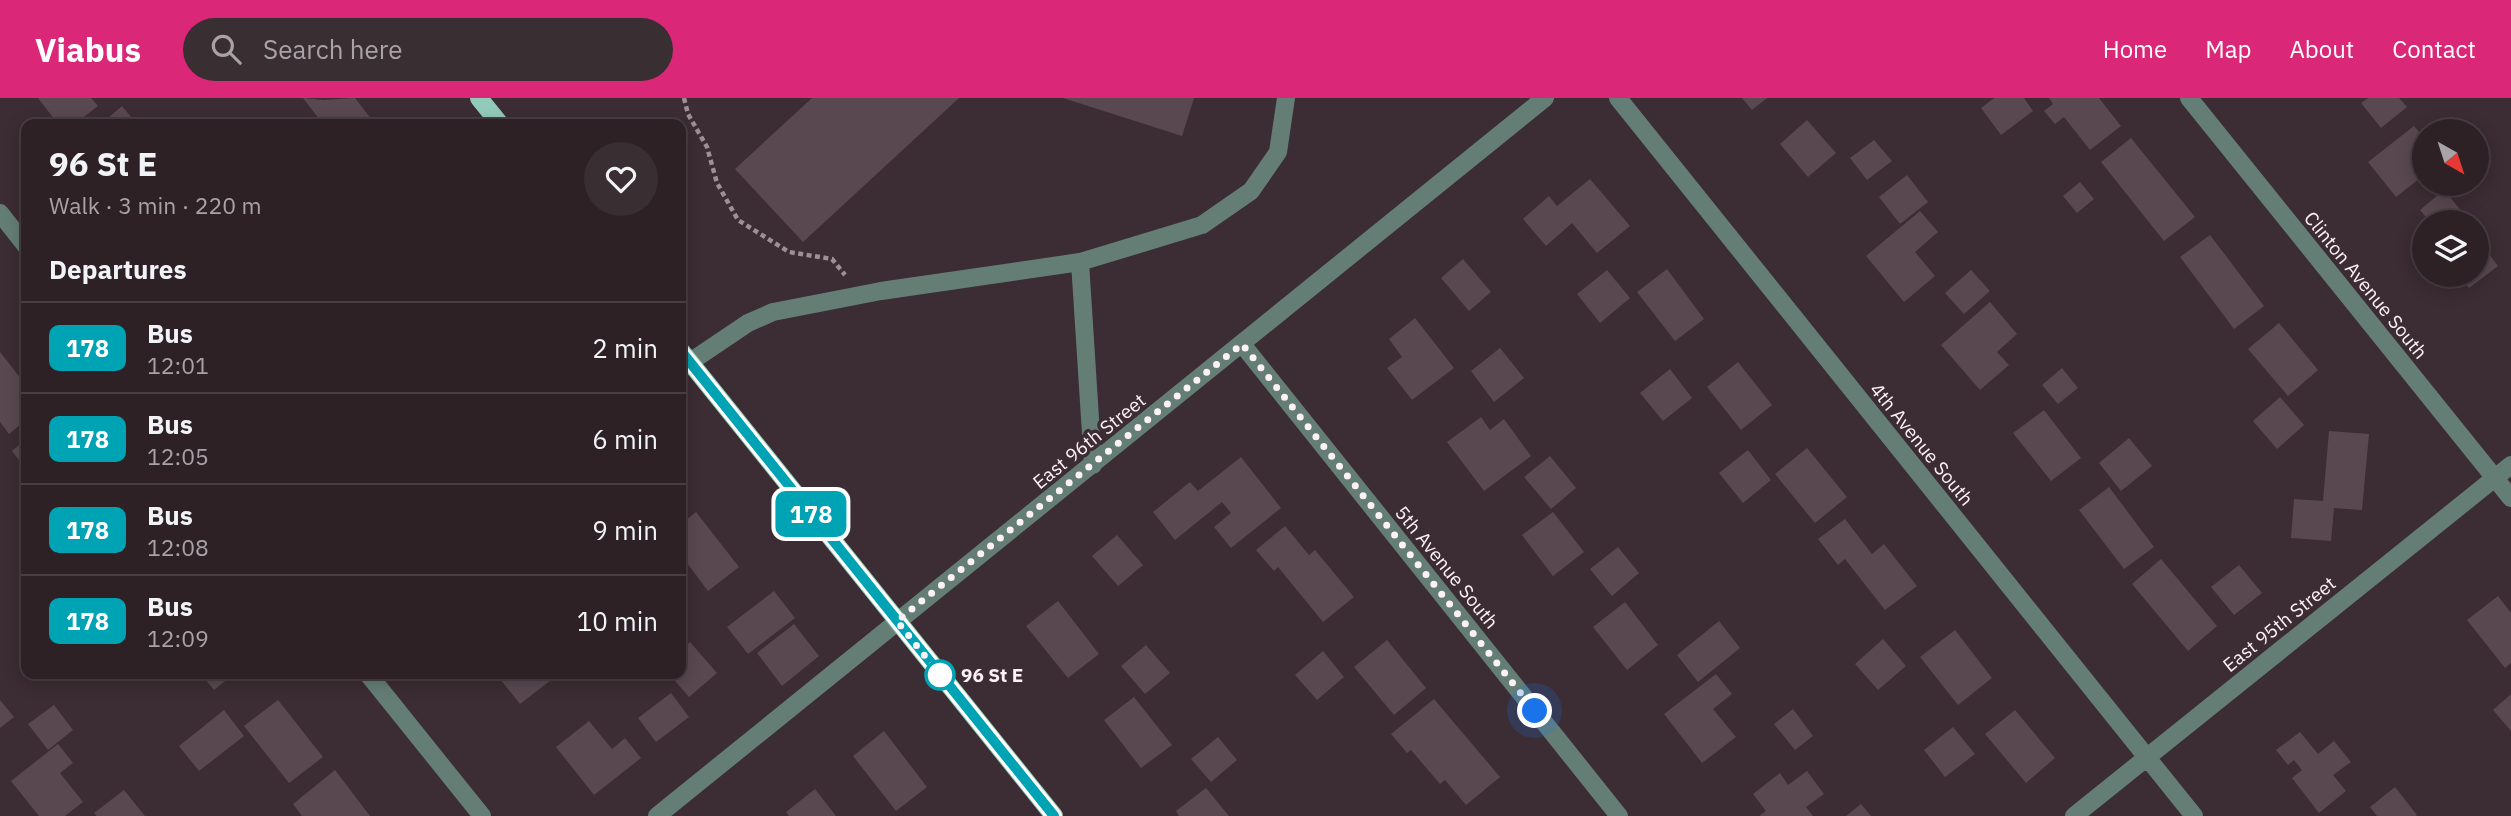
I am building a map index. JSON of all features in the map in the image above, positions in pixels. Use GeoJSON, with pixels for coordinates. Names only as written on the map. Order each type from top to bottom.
{"type":"FeatureCollection","features":[{"type":"Feature","properties":{"kind":"main road"},"geometry":{"type":"LineString","coordinates":[[479,98],[496,119]]}},
{"type":"Feature","properties":{"kind":"main road"},"geometry":{"type":"LineString","coordinates":[[686,357],[1054,816]]}},
{"type":"Feature","properties":{"kind":"street"},"geometry":{"type":"LineString","coordinates":[[686,355],[773,312],[861,295],[1080,262],[1202,225],[1251,191],[1278,152],[1286,98]]}},
{"type":"Feature","properties":{"kind":"street","name":"East 96th Street"},"geometry":{"type":"LineString","coordinates":[[657,816],[1545,98]]}},
{"type":"Feature","properties":{"kind":"street","name":"4th Avenue South"},"geometry":{"type":"LineString","coordinates":[[1618,98],[2194,816]]}},
{"type":"Feature","properties":{"kind":"street","name":"Clinton Avenue South"},"geometry":{"type":"LineString","coordinates":[[2189,98],[2511,498]]}},
{"type":"Feature","properties":{"kind":"street"},"geometry":{"type":"LineString","coordinates":[[0,213],[21,240]]}},
{"type":"Feature","properties":{"kind":"street"},"geometry":{"type":"LineString","coordinates":[[1080,262],[1093,465]]}},
{"type":"Feature","properties":{"kind":"street","name":"5th Avenue South"},"geometry":{"type":"LineString","coordinates":[[1242,344],[1619,816]]}},
{"type":"Feature","properties":{"kind":"street","name":"East 95th Street"},"geometry":{"type":"LineString","coordinates":[[2074,816],[2511,465]]}},
{"type":"Feature","properties":{"kind":"street"},"geometry":{"type":"LineString","coordinates":[[372,679],[482,816]]}},
{"type":"Feature","properties":{"kind":"path"},"geometry":{"type":"LineString","coordinates":[[684,98],[688,114],[707,147],[717,183],[738,220],[789,252],[832,259],[861,295]]}},
{"type":"Feature","properties":{"kind":"building"},"geometry":{"type":"Polygon","coordinates":[[[38,98],[91,98],[98,106],[81,119],[54,119],[38,98]]]}},
{"type":"Feature","properties":{"kind":"building"},"geometry":{"type":"Polygon","coordinates":[[[303,98],[355,98],[371,119],[319,119],[303,98]]]}},
{"type":"Feature","properties":{"kind":"building"},"geometry":{"type":"Polygon","coordinates":[[[812,98],[959,98],[803,242],[735,169],[812,98]]]}},
{"type":"Feature","properties":{"kind":"building"},"geometry":{"type":"Polygon","coordinates":[[[1063,98],[1194,98],[1182,136],[1063,98]]]}},
{"type":"Feature","properties":{"kind":"building"},"geometry":{"type":"Polygon","coordinates":[[[1742,98],[1767,98],[1752,110],[1742,98]]]}},
{"type":"Feature","properties":{"kind":"building"},"geometry":{"type":"Polygon","coordinates":[[[1994,98],[2024,98],[2033,111],[2001,135],[1981,108],[1994,98]]]}},
{"type":"Feature","properties":{"kind":"building"},"geometry":{"type":"Polygon","coordinates":[[[2049,98],[2099,98],[2121,126],[2090,150],[2064,117],[2055,124],[2044,111],[2053,104],[2049,98]]]}},
{"type":"Feature","properties":{"kind":"building"},"geometry":{"type":"Polygon","coordinates":[[[2368,98],[2399,98],[2407,107],[2381,128],[2361,103],[2368,98]]]}},
{"type":"Feature","properties":{"kind":"building"},"geometry":{"type":"Polygon","coordinates":[[[122,106],[133,119],[107,119],[122,106]]]}},
{"type":"Feature","properties":{"kind":"building"},"geometry":{"type":"Polygon","coordinates":[[[1807,120],[1836,153],[1808,177],[1780,144],[1807,120]]]}},
{"type":"Feature","properties":{"kind":"building"},"geometry":{"type":"Polygon","coordinates":[[[2412,128],[2412,184],[2396,197],[2368,162],[2412,128]]]}},
{"type":"Feature","properties":{"kind":"building"},"geometry":{"type":"Polygon","coordinates":[[[2131,138],[2195,217],[2164,241],[2101,162],[2131,138]]]}},
{"type":"Feature","properties":{"kind":"building"},"geometry":{"type":"Polygon","coordinates":[[[1874,140],[1892,161],[1867,180],[1850,158],[1874,140]]]}},
{"type":"Feature","properties":{"kind":"building"},"geometry":{"type":"Polygon","coordinates":[[[1907,175],[1928,202],[1900,224],[1879,197],[1907,175]]]}},
{"type":"Feature","properties":{"kind":"building"},"geometry":{"type":"Polygon","coordinates":[[[1590,179],[1630,226],[1597,253],[1572,223],[1546,246],[1523,219],[1549,196],[1557,206],[1590,179]]]}},
{"type":"Feature","properties":{"kind":"building"},"geometry":{"type":"Polygon","coordinates":[[[2080,182],[2094,199],[2077,213],[2063,196],[2080,182]]]}},
{"type":"Feature","properties":{"kind":"building"},"geometry":{"type":"Polygon","coordinates":[[[2437,196],[2449,196],[2461,210],[2420,210],[2437,196]]]}},
{"type":"Feature","properties":{"kind":"building"},"geometry":{"type":"Polygon","coordinates":[[[1920,211],[1938,232],[1915,252],[1935,276],[1904,302],[1866,256],[1920,211]]]}},
{"type":"Feature","properties":{"kind":"building"},"geometry":{"type":"Polygon","coordinates":[[[2210,235],[2264,306],[2234,329],[2180,257],[2210,235]]]}},
{"type":"Feature","properties":{"kind":"building"},"geometry":{"type":"Polygon","coordinates":[[[2489,254],[2498,266],[2489,273],[2489,254]]]}},
{"type":"Feature","properties":{"kind":"building"},"geometry":{"type":"Polygon","coordinates":[[[1463,259],[1491,292],[1469,311],[1441,278],[1463,259]]]}},
{"type":"Feature","properties":{"kind":"building"},"geometry":{"type":"Polygon","coordinates":[[[1667,269],[1704,319],[1675,341],[1637,292],[1667,269]]]}},
{"type":"Feature","properties":{"kind":"building"},"geometry":{"type":"Polygon","coordinates":[[[1607,270],[1630,298],[1600,323],[1577,294],[1607,270]]]}},
{"type":"Feature","properties":{"kind":"building"},"geometry":{"type":"Polygon","coordinates":[[[1971,270],[1990,291],[1964,314],[1945,293],[1971,270]]]}},
{"type":"Feature","properties":{"kind":"building"},"geometry":{"type":"Polygon","coordinates":[[[1990,302],[2017,334],[1997,352],[2009,365],[1980,390],[1941,345],[1990,302]]]}},
{"type":"Feature","properties":{"kind":"building"},"geometry":{"type":"Polygon","coordinates":[[[1415,318],[1454,368],[1412,400],[1387,368],[1402,357],[1389,339],[1415,318]]]}},
{"type":"Feature","properties":{"kind":"building"},"geometry":{"type":"Polygon","coordinates":[[[2279,323],[2318,370],[2288,396],[2248,349],[2279,323]]]}},
{"type":"Feature","properties":{"kind":"building"},"geometry":{"type":"Polygon","coordinates":[[[1500,348],[1524,378],[1494,402],[1471,371],[1500,348]]]}},
{"type":"Feature","properties":{"kind":"building"},"geometry":{"type":"Polygon","coordinates":[[[0,352],[21,379],[21,424],[9,434],[0,422],[0,352]]]}},
{"type":"Feature","properties":{"kind":"building"},"geometry":{"type":"Polygon","coordinates":[[[1738,362],[1772,405],[1741,430],[1707,387],[1738,362]]]}},
{"type":"Feature","properties":{"kind":"building"},"geometry":{"type":"Polygon","coordinates":[[[2062,368],[2078,388],[2058,404],[2042,385],[2062,368]]]}},
{"type":"Feature","properties":{"kind":"building"},"geometry":{"type":"Polygon","coordinates":[[[1670,369],[1692,398],[1663,421],[1640,393],[1670,369]]]}},
{"type":"Feature","properties":{"kind":"building"},"geometry":{"type":"Polygon","coordinates":[[[2280,397],[2304,425],[2277,449],[2253,421],[2280,397]]]}},
{"type":"Feature","properties":{"kind":"building"},"geometry":{"type":"Polygon","coordinates":[[[2044,410],[2081,458],[2051,481],[2013,433],[2044,410]]]}},
{"type":"Feature","properties":{"kind":"building"},"geometry":{"type":"Polygon","coordinates":[[[1481,417],[1490,430],[1504,419],[1531,456],[1484,491],[1447,442],[1481,417]]]}},
{"type":"Feature","properties":{"kind":"building"},"geometry":{"type":"Polygon","coordinates":[[[2329,431],[2369,434],[2362,510],[2334,508],[2331,541],[2291,538],[2294,499],[2323,501],[2329,431]]]}},
{"type":"Feature","properties":{"kind":"building"},"geometry":{"type":"Polygon","coordinates":[[[2129,438],[2152,466],[2121,491],[2099,463],[2129,438]]]}},
{"type":"Feature","properties":{"kind":"building"},"geometry":{"type":"Polygon","coordinates":[[[21,443],[21,463],[12,451],[21,443]]]}},
{"type":"Feature","properties":{"kind":"building"},"geometry":{"type":"Polygon","coordinates":[[[1807,448],[1847,497],[1815,523],[1775,474],[1807,448]]]}},
{"type":"Feature","properties":{"kind":"building"},"geometry":{"type":"Polygon","coordinates":[[[1748,450],[1771,480],[1743,503],[1719,473],[1748,450]]]}},
{"type":"Feature","properties":{"kind":"building"},"geometry":{"type":"Polygon","coordinates":[[[1550,456],[1576,488],[1551,509],[1524,477],[1550,456]]]}},
{"type":"Feature","properties":{"kind":"building"},"geometry":{"type":"Polygon","coordinates":[[[1241,457],[1281,508],[1231,548],[1214,527],[1231,513],[1222,502],[1175,540],[1153,512],[1190,482],[1198,491],[1241,457]]]}},
{"type":"Feature","properties":{"kind":"building"},"geometry":{"type":"Polygon","coordinates":[[[2109,487],[2154,547],[2124,569],[2079,510],[2109,487]]]}},
{"type":"Feature","properties":{"kind":"building"},"geometry":{"type":"Polygon","coordinates":[[[696,512],[739,567],[708,591],[686,562],[686,520],[696,512]]]}},
{"type":"Feature","properties":{"kind":"building"},"geometry":{"type":"Polygon","coordinates":[[[1553,512],[1584,552],[1553,576],[1522,535],[1553,512]]]}},
{"type":"Feature","properties":{"kind":"building"},"geometry":{"type":"Polygon","coordinates":[[[1845,519],[1872,554],[1884,544],[1917,586],[1885,610],[1845,559],[1838,565],[1818,539],[1845,519]]]}},
{"type":"Feature","properties":{"kind":"building"},"geometry":{"type":"Polygon","coordinates":[[[1285,526],[1309,555],[1315,550],[1354,597],[1323,622],[1278,567],[1274,571],[1256,550],[1285,526]]]}},
{"type":"Feature","properties":{"kind":"building"},"geometry":{"type":"Polygon","coordinates":[[[1117,535],[1143,565],[1118,586],[1092,556],[1117,535]]]}},
{"type":"Feature","properties":{"kind":"building"},"geometry":{"type":"Polygon","coordinates":[[[1618,547],[1639,573],[1612,596],[1590,569],[1618,547]]]}},
{"type":"Feature","properties":{"kind":"building"},"geometry":{"type":"Polygon","coordinates":[[[2161,559],[2217,626],[2188,651],[2132,584],[2161,559]]]}},
{"type":"Feature","properties":{"kind":"building"},"geometry":{"type":"Polygon","coordinates":[[[2239,565],[2262,593],[2234,615],[2211,587],[2239,565]]]}},
{"type":"Feature","properties":{"kind":"building"},"geometry":{"type":"Polygon","coordinates":[[[774,591],[795,618],[748,654],[727,627],[774,591]]]}},
{"type":"Feature","properties":{"kind":"building"},"geometry":{"type":"Polygon","coordinates":[[[2498,596],[2511,613],[2511,663],[2505,668],[2467,620],[2498,596]]]}},
{"type":"Feature","properties":{"kind":"building"},"geometry":{"type":"Polygon","coordinates":[[[1058,601],[1099,654],[1068,678],[1026,626],[1058,601]]]}},
{"type":"Feature","properties":{"kind":"building"},"geometry":{"type":"Polygon","coordinates":[[[1625,602],[1658,645],[1627,670],[1593,627],[1625,602]]]}},
{"type":"Feature","properties":{"kind":"building"},"geometry":{"type":"Polygon","coordinates":[[[1719,621],[1740,648],[1698,682],[1677,655],[1719,621]]]}},
{"type":"Feature","properties":{"kind":"building"},"geometry":{"type":"Polygon","coordinates":[[[794,624],[819,656],[782,686],[757,653],[794,624]]]}},
{"type":"Feature","properties":{"kind":"building"},"geometry":{"type":"Polygon","coordinates":[[[1955,630],[1992,678],[1958,705],[1920,657],[1955,630]]]}},
{"type":"Feature","properties":{"kind":"building"},"geometry":{"type":"Polygon","coordinates":[[[1883,639],[1906,666],[1878,690],[1855,664],[1883,639]]]}},
{"type":"Feature","properties":{"kind":"building"},"geometry":{"type":"Polygon","coordinates":[[[1387,640],[1426,688],[1394,715],[1354,667],[1387,640]]]}},
{"type":"Feature","properties":{"kind":"building"},"geometry":{"type":"Polygon","coordinates":[[[690,642],[717,673],[689,697],[673,679],[686,679],[686,646],[690,642]]]}},
{"type":"Feature","properties":{"kind":"building"},"geometry":{"type":"Polygon","coordinates":[[[1146,645],[1170,673],[1145,694],[1121,666],[1146,645]]]}},
{"type":"Feature","properties":{"kind":"building"},"geometry":{"type":"Polygon","coordinates":[[[1323,651],[1344,677],[1317,700],[1295,675],[1323,651]]]}},
{"type":"Feature","properties":{"kind":"building"},"geometry":{"type":"Polygon","coordinates":[[[1716,674],[1732,694],[1713,709],[1736,737],[1702,763],[1664,714],[1716,674]]]}},
{"type":"Feature","properties":{"kind":"building"},"geometry":{"type":"Polygon","coordinates":[[[205,679],[228,679],[214,690],[205,679]]]}},
{"type":"Feature","properties":{"kind":"building"},"geometry":{"type":"Polygon","coordinates":[[[500,679],[552,679],[520,704],[500,679]]]}},
{"type":"Feature","properties":{"kind":"building"},"geometry":{"type":"Polygon","coordinates":[[[671,693],[689,717],[656,742],[638,718],[671,693]]]}},
{"type":"Feature","properties":{"kind":"building"},"geometry":{"type":"Polygon","coordinates":[[[2511,694],[2511,731],[2493,710],[2511,694]]]}},
{"type":"Feature","properties":{"kind":"building"},"geometry":{"type":"Polygon","coordinates":[[[1134,697],[1172,745],[1141,768],[1104,720],[1134,697]]]}},
{"type":"Feature","properties":{"kind":"building"},"geometry":{"type":"Polygon","coordinates":[[[1434,699],[1500,777],[1466,805],[1445,780],[1440,784],[1411,750],[1407,753],[1391,734],[1434,699]]]}},
{"type":"Feature","properties":{"kind":"building"},"geometry":{"type":"Polygon","coordinates":[[[0,700],[14,717],[0,728],[0,700]]]}},
{"type":"Feature","properties":{"kind":"building"},"geometry":{"type":"Polygon","coordinates":[[[278,700],[323,757],[289,783],[244,726],[278,700]]]}},
{"type":"Feature","properties":{"kind":"building"},"geometry":{"type":"Polygon","coordinates":[[[54,705],[73,730],[48,750],[28,724],[54,705]]]}},
{"type":"Feature","properties":{"kind":"building"},"geometry":{"type":"Polygon","coordinates":[[[1793,709],[1813,736],[1795,750],[1774,724],[1793,709]]]}},
{"type":"Feature","properties":{"kind":"building"},"geometry":{"type":"Polygon","coordinates":[[[224,710],[244,736],[199,771],[179,746],[224,710]]]}},
{"type":"Feature","properties":{"kind":"building"},"geometry":{"type":"Polygon","coordinates":[[[2015,710],[2055,758],[2026,783],[1985,734],[2015,710]]]}},
{"type":"Feature","properties":{"kind":"building"},"geometry":{"type":"Polygon","coordinates":[[[589,721],[612,749],[625,738],[641,758],[594,795],[556,747],[589,721]]]}},
{"type":"Feature","properties":{"kind":"building"},"geometry":{"type":"Polygon","coordinates":[[[1953,727],[1975,754],[1945,777],[1924,750],[1953,727]]]}},
{"type":"Feature","properties":{"kind":"building"},"geometry":{"type":"Polygon","coordinates":[[[884,731],[927,787],[896,811],[853,756],[884,731]]]}},
{"type":"Feature","properties":{"kind":"building"},"geometry":{"type":"Polygon","coordinates":[[[2300,732],[2318,754],[2334,741],[2351,762],[2333,775],[2346,791],[2319,813],[2292,778],[2302,770],[2294,760],[2288,765],[2276,750],[2300,732]]]}},
{"type":"Feature","properties":{"kind":"building"},"geometry":{"type":"Polygon","coordinates":[[[1218,737],[1237,760],[1211,782],[1191,759],[1218,737]]]}},
{"type":"Feature","properties":{"kind":"building"},"geometry":{"type":"Polygon","coordinates":[[[58,744],[73,763],[60,773],[83,802],[65,816],[39,816],[11,781],[58,744]]]}},
{"type":"Feature","properties":{"kind":"building"},"geometry":{"type":"Polygon","coordinates":[[[335,770],[370,816],[302,816],[293,804],[335,770]]]}},
{"type":"Feature","properties":{"kind":"building"},"geometry":{"type":"Polygon","coordinates":[[[1807,771],[1824,794],[1806,807],[1813,816],[1759,816],[1766,811],[1753,794],[1780,773],[1788,785],[1807,771]]]}},
{"type":"Feature","properties":{"kind":"building"},"geometry":{"type":"Polygon","coordinates":[[[2395,787],[2417,815],[2377,816],[2370,807],[2395,787]]]}},
{"type":"Feature","properties":{"kind":"building"},"geometry":{"type":"Polygon","coordinates":[[[1206,788],[1229,816],[1179,816],[1176,811],[1206,788]]]}},
{"type":"Feature","properties":{"kind":"building"},"geometry":{"type":"Polygon","coordinates":[[[815,789],[836,816],[789,816],[786,812],[815,789]]]}},
{"type":"Feature","properties":{"kind":"building"},"geometry":{"type":"Polygon","coordinates":[[[124,790],[145,816],[97,816],[94,813],[124,790]]]}},
{"type":"Feature","properties":{"kind":"building"},"geometry":{"type":"Polygon","coordinates":[[[1861,804],[1871,816],[1846,816],[1861,804]]]}},
{"type":"Feature","properties":{"kind":"bus line","name":"178"},"geometry":{"type":"LineString","coordinates":[[686,357],[1054,816]]}},
{"type":"Feature","properties":{"kind":"place","name":"96 St E"},"geometry":{"type":"Point","coordinates":[940,675]}},
{"type":"Feature","properties":{"kind":"route"},"geometry":{"type":"LineString","coordinates":[[940,675],[897,621],[1242,344],[1535,711]]}}]}
